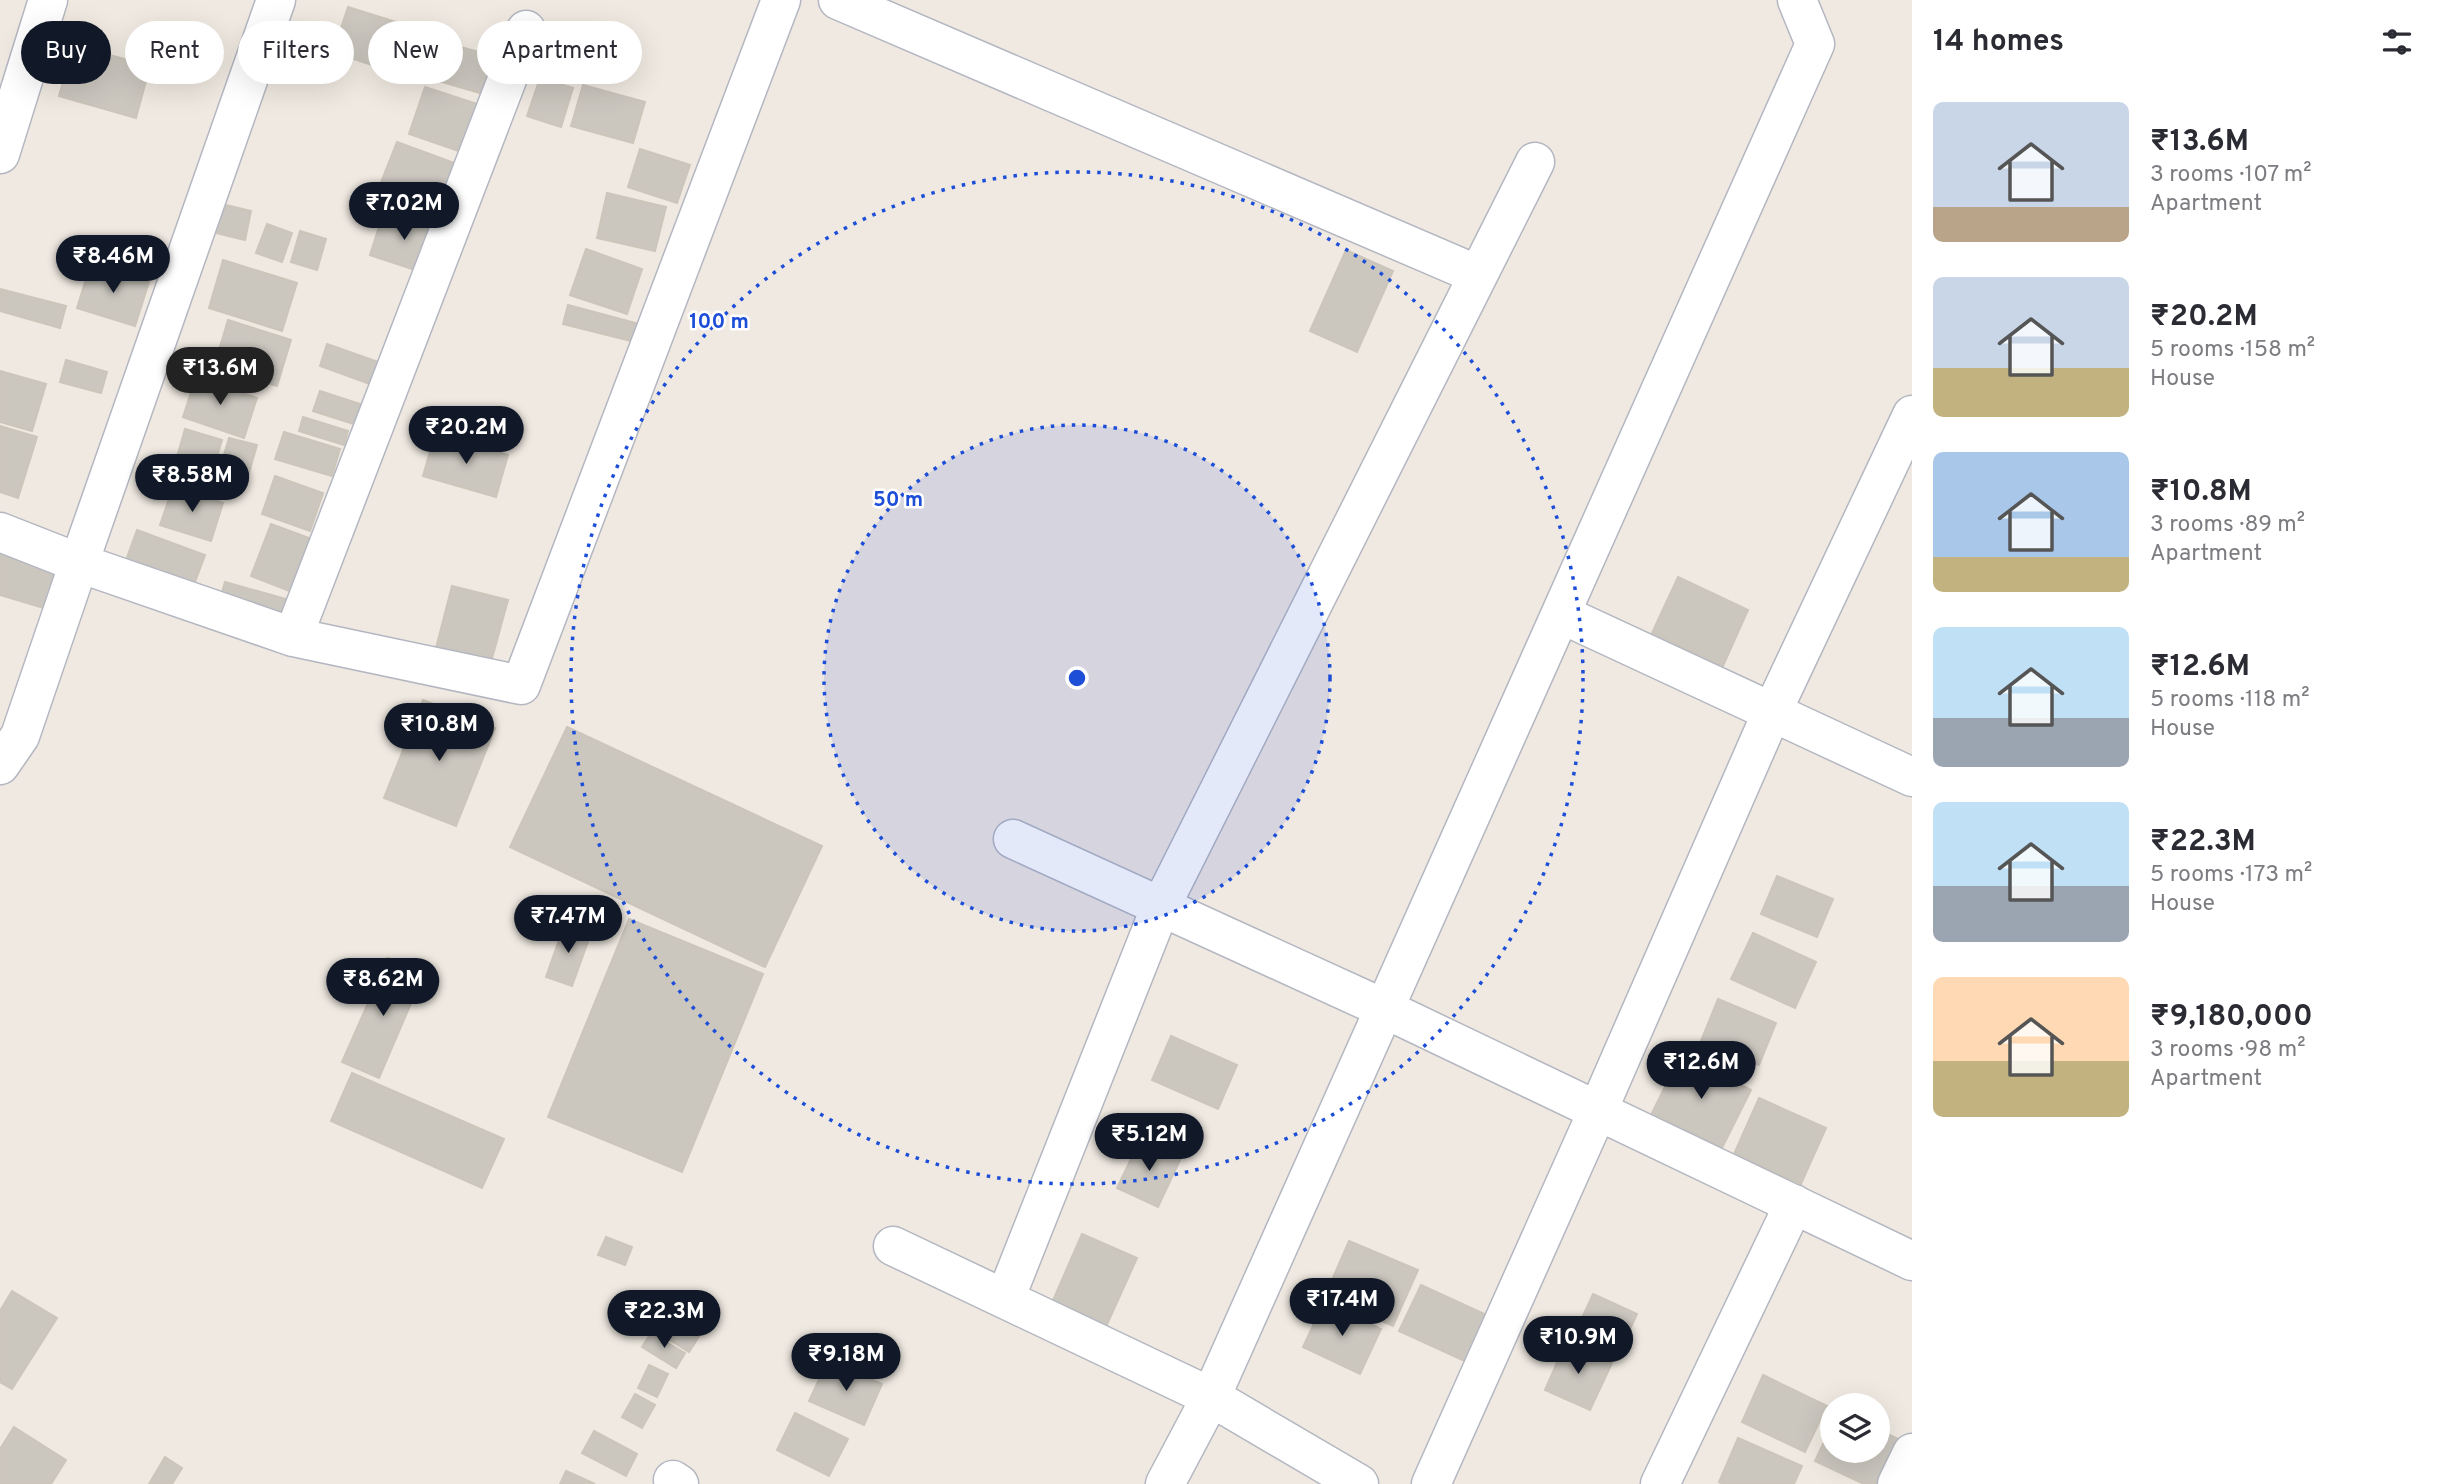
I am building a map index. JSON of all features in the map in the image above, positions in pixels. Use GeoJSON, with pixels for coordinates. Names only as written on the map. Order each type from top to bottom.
{"type":"FeatureCollection","features":[{"type":"Feature","properties":{"kind":"street"},"geometry":{"type":"LineString","coordinates":[[0,154],[48,0]]}},
{"type":"Feature","properties":{"kind":"street"},"geometry":{"type":"LineString","coordinates":[[0,765],[20,736],[276,0]]}},
{"type":"Feature","properties":{"kind":"street"},"geometry":{"type":"LineString","coordinates":[[0,532],[79,563],[293,637],[521,685],[781,0]]}},
{"type":"Feature","properties":{"kind":"street"},"geometry":{"type":"LineString","coordinates":[[838,0],[1478,275]]}},
{"type":"Feature","properties":{"kind":"street"},"geometry":{"type":"LineString","coordinates":[[1165,1484],[1212,1397],[1815,44],[1797,0]]}},
{"type":"Feature","properties":{"kind":"street"},"geometry":{"type":"LineString","coordinates":[[293,637],[505,84]]}},
{"type":"Feature","properties":{"kind":"street"},"geometry":{"type":"LineString","coordinates":[[1005,1300],[1161,906],[1535,162]]}},
{"type":"Feature","properties":{"kind":"street"},"geometry":{"type":"LineString","coordinates":[[1431,1484],[1772,712],[1912,415]]}},
{"type":"Feature","properties":{"kind":"street"},"geometry":{"type":"LineString","coordinates":[[1561,614],[1912,777]]}},
{"type":"Feature","properties":{"kind":"street"},"geometry":{"type":"LineString","coordinates":[[1013,839],[1385,1009],[1912,1261]]}},
{"type":"Feature","properties":{"kind":"street"},"geometry":{"type":"LineString","coordinates":[[1660,1484],[1794,1204]]}},
{"type":"Feature","properties":{"kind":"street"},"geometry":{"type":"LineString","coordinates":[[893,1246],[1212,1397],[1359,1484]]}},
{"type":"Feature","properties":{"kind":"street"},"geometry":{"type":"LineString","coordinates":[[1896,1484],[1912,1453]]}},
{"type":"Feature","properties":{"kind":"building"},"geometry":{"type":"Polygon","coordinates":[[[348,7],[393,21],[368,21],[368,64],[354,59],[354,21],[343,21],[348,7]]]}},
{"type":"Feature","properties":{"kind":"building"},"geometry":{"type":"Polygon","coordinates":[[[463,48],[477,52],[477,84],[486,84],[483,94],[449,84],[463,84],[463,48]]]}},
{"type":"Feature","properties":{"kind":"building"},"geometry":{"type":"Polygon","coordinates":[[[111,55],[125,59],[125,84],[145,84],[136,118],[59,96],[62,84],[111,84],[111,55]]]}},
{"type":"Feature","properties":{"kind":"building"},"geometry":{"type":"Polygon","coordinates":[[[538,84],[560,84],[573,88],[561,127],[527,116],[538,84]]]}},
{"type":"Feature","properties":{"kind":"building"},"geometry":{"type":"Polygon","coordinates":[[[583,85],[645,102],[633,143],[571,126],[583,85]]]}},
{"type":"Feature","properties":{"kind":"building"},"geometry":{"type":"Polygon","coordinates":[[[425,87],[486,107],[470,155],[409,134],[425,87]]]}},
{"type":"Feature","properties":{"kind":"building"},"geometry":{"type":"Polygon","coordinates":[[[397,142],[460,165],[444,208],[380,185],[397,142]]]}},
{"type":"Feature","properties":{"kind":"building"},"geometry":{"type":"Polygon","coordinates":[[[640,149],[690,165],[677,203],[628,187],[640,149]]]}},
{"type":"Feature","properties":{"kind":"building"},"geometry":{"type":"Polygon","coordinates":[[[607,193],[666,207],[655,251],[597,238],[607,193]]]}},
{"type":"Feature","properties":{"kind":"building"},"geometry":{"type":"Polygon","coordinates":[[[222,204],[251,211],[245,240],[216,233],[222,204]]]}},
{"type":"Feature","properties":{"kind":"building"},"geometry":{"type":"Polygon","coordinates":[[[384,211],[439,229],[424,273],[370,255],[384,211]]]}},
{"type":"Feature","properties":{"kind":"building"},"geometry":{"type":"Polygon","coordinates":[[[267,224],[292,233],[282,262],[256,253],[267,224]]]}},
{"type":"Feature","properties":{"kind":"building"},"geometry":{"type":"Polygon","coordinates":[[[300,231],[326,239],[317,270],[291,262],[300,231]]]}},
{"type":"Feature","properties":{"kind":"building"},"geometry":{"type":"Polygon","coordinates":[[[586,249],[642,269],[627,314],[570,295],[586,249]]]}},
{"type":"Feature","properties":{"kind":"building"},"geometry":{"type":"Polygon","coordinates":[[[1346,250],[1393,271],[1357,352],[1310,331],[1346,250]]]}},
{"type":"Feature","properties":{"kind":"building"},"geometry":{"type":"Polygon","coordinates":[[[223,260],[297,283],[282,331],[209,308],[223,260]]]}},
{"type":"Feature","properties":{"kind":"building"},"geometry":{"type":"Polygon","coordinates":[[[91,263],[149,282],[135,326],[77,308],[91,263]]]}},
{"type":"Feature","properties":{"kind":"building"},"geometry":{"type":"Polygon","coordinates":[[[0,289],[66,306],[60,328],[0,311],[0,289]]]}},
{"type":"Feature","properties":{"kind":"building"},"geometry":{"type":"Polygon","coordinates":[[[568,305],[643,325],[639,343],[563,324],[568,305]]]}},
{"type":"Feature","properties":{"kind":"building"},"geometry":{"type":"Polygon","coordinates":[[[228,320],[291,340],[277,386],[214,367],[228,320]]]}},
{"type":"Feature","properties":{"kind":"building"},"geometry":{"type":"Polygon","coordinates":[[[327,344],[387,365],[378,387],[320,366],[327,344]]]}},
{"type":"Feature","properties":{"kind":"building"},"geometry":{"type":"Polygon","coordinates":[[[66,360],[107,372],[101,393],[60,382],[66,360]]]}},
{"type":"Feature","properties":{"kind":"building"},"geometry":{"type":"Polygon","coordinates":[[[0,371],[46,384],[32,431],[0,422],[0,371]]]}},
{"type":"Feature","properties":{"kind":"building"},"geometry":{"type":"Polygon","coordinates":[[[196,377],[257,398],[244,438],[183,417],[196,377]]]}},
{"type":"Feature","properties":{"kind":"building"},"geometry":{"type":"Polygon","coordinates":[[[320,391],[369,407],[363,427],[313,411],[320,391]]]}},
{"type":"Feature","properties":{"kind":"building"},"geometry":{"type":"Polygon","coordinates":[[[303,417],[348,431],[344,445],[299,431],[303,417]]]}},
{"type":"Feature","properties":{"kind":"building"},"geometry":{"type":"Polygon","coordinates":[[[0,426],[37,437],[18,498],[0,492],[0,426]]]}},
{"type":"Feature","properties":{"kind":"building"},"geometry":{"type":"Polygon","coordinates":[[[185,429],[222,440],[209,483],[173,471],[185,429]]]}},
{"type":"Feature","properties":{"kind":"building"},"geometry":{"type":"Polygon","coordinates":[[[284,432],[340,449],[332,476],[275,459],[284,432]]]}},
{"type":"Feature","properties":{"kind":"building"},"geometry":{"type":"Polygon","coordinates":[[[435,434],[508,455],[496,497],[423,476],[435,434]]]}},
{"type":"Feature","properties":{"kind":"building"},"geometry":{"type":"Polygon","coordinates":[[[229,438],[257,445],[244,490],[216,482],[229,438]]]}},
{"type":"Feature","properties":{"kind":"building"},"geometry":{"type":"Polygon","coordinates":[[[275,476],[323,493],[310,531],[262,514],[275,476]]]}},
{"type":"Feature","properties":{"kind":"building"},"geometry":{"type":"Polygon","coordinates":[[[173,487],[223,503],[211,541],[160,525],[173,487]]]}},
{"type":"Feature","properties":{"kind":"building"},"geometry":{"type":"Polygon","coordinates":[[[271,524],[312,539],[292,592],[251,576],[271,524]]]}},
{"type":"Feature","properties":{"kind":"building"},"geometry":{"type":"Polygon","coordinates":[[[137,530],[205,555],[192,590],[124,566],[137,530]]]}},
{"type":"Feature","properties":{"kind":"building"},"geometry":{"type":"Polygon","coordinates":[[[0,546],[61,564],[47,609],[0,595],[0,546]]]}},
{"type":"Feature","properties":{"kind":"building"},"geometry":{"type":"Polygon","coordinates":[[[1678,577],[1748,610],[1723,666],[1652,633],[1678,577]]]}},
{"type":"Feature","properties":{"kind":"building"},"geometry":{"type":"Polygon","coordinates":[[[225,582],[289,600],[285,617],[220,599],[225,582]]]}},
{"type":"Feature","properties":{"kind":"building"},"geometry":{"type":"Polygon","coordinates":[[[452,586],[508,600],[491,662],[436,648],[452,586]]]}},
{"type":"Feature","properties":{"kind":"building"},"geometry":{"type":"Polygon","coordinates":[[[423,700],[495,728],[456,826],[384,798],[423,700]]]}},
{"type":"Feature","properties":{"kind":"building"},"geometry":{"type":"Polygon","coordinates":[[[567,727],[822,846],[765,967],[510,847],[567,727]]]}},
{"type":"Feature","properties":{"kind":"building"},"geometry":{"type":"Polygon","coordinates":[[[1777,876],[1833,899],[1817,937],[1761,914],[1777,876]]]}},
{"type":"Feature","properties":{"kind":"building"},"geometry":{"type":"Polygon","coordinates":[[[629,919],[763,974],[682,1172],[548,1117],[629,919]]]}},
{"type":"Feature","properties":{"kind":"building"},"geometry":{"type":"Polygon","coordinates":[[[565,923],[591,933],[572,986],[546,977],[565,923]]]}},
{"type":"Feature","properties":{"kind":"building"},"geometry":{"type":"Polygon","coordinates":[[[1753,933],[1816,962],[1795,1008],[1731,979],[1753,933]]]}},
{"type":"Feature","properties":{"kind":"building"},"geometry":{"type":"Polygon","coordinates":[[[388,958],[424,973],[379,1078],[342,1062],[388,958]]]}},
{"type":"Feature","properties":{"kind":"building"},"geometry":{"type":"Polygon","coordinates":[[[1718,999],[1776,1023],[1759,1065],[1701,1041],[1718,999]]]}},
{"type":"Feature","properties":{"kind":"building"},"geometry":{"type":"Polygon","coordinates":[[[1171,1036],[1237,1065],[1218,1109],[1152,1080],[1171,1036]]]}},
{"type":"Feature","properties":{"kind":"building"},"geometry":{"type":"Polygon","coordinates":[[[1681,1054],[1751,1090],[1722,1148],[1652,1113],[1681,1054]]]}},
{"type":"Feature","properties":{"kind":"building"},"geometry":{"type":"Polygon","coordinates":[[[352,1073],[504,1139],[482,1188],[331,1121],[352,1073]]]}},
{"type":"Feature","properties":{"kind":"building"},"geometry":{"type":"Polygon","coordinates":[[[1759,1098],[1826,1128],[1801,1184],[1734,1154],[1759,1098]]]}},
{"type":"Feature","properties":{"kind":"building"},"geometry":{"type":"Polygon","coordinates":[[[1141,1138],[1181,1158],[1158,1207],[1117,1188],[1141,1138]]]}},
{"type":"Feature","properties":{"kind":"building"},"geometry":{"type":"Polygon","coordinates":[[[1082,1234],[1137,1258],[1105,1329],[1051,1305],[1082,1234]]]}},
{"type":"Feature","properties":{"kind":"building"},"geometry":{"type":"Polygon","coordinates":[[[606,1237],[632,1247],[625,1265],[598,1255],[606,1237]]]}},
{"type":"Feature","properties":{"kind":"building"},"geometry":{"type":"Polygon","coordinates":[[[1349,1241],[1418,1270],[1393,1326],[1325,1296],[1349,1241]]]}},
{"type":"Feature","properties":{"kind":"building"},"geometry":{"type":"Polygon","coordinates":[[[1421,1285],[1493,1318],[1471,1364],[1399,1331],[1421,1285]]]}},
{"type":"Feature","properties":{"kind":"building"},"geometry":{"type":"Polygon","coordinates":[[[12,1291],[57,1318],[12,1389],[0,1382],[0,1311],[12,1291]]]}},
{"type":"Feature","properties":{"kind":"building"},"geometry":{"type":"Polygon","coordinates":[[[1593,1294],[1637,1314],[1621,1349],[1577,1329],[1593,1294]]]}},
{"type":"Feature","properties":{"kind":"building"},"geometry":{"type":"Polygon","coordinates":[[[1324,1302],[1381,1329],[1360,1374],[1303,1347],[1324,1302]]]}},
{"type":"Feature","properties":{"kind":"building"},"geometry":{"type":"Polygon","coordinates":[[[664,1306],[703,1330],[689,1352],[651,1328],[664,1306]]]}},
{"type":"Feature","properties":{"kind":"building"},"geometry":{"type":"Polygon","coordinates":[[[651,1333],[685,1353],[676,1368],[642,1347],[651,1333]]]}},
{"type":"Feature","properties":{"kind":"building"},"geometry":{"type":"Polygon","coordinates":[[[1566,1342],[1612,1363],[1590,1410],[1545,1390],[1566,1342]]]}},
{"type":"Feature","properties":{"kind":"building"},"geometry":{"type":"Polygon","coordinates":[[[828,1360],[882,1384],[864,1425],[809,1401],[828,1360]]]}},
{"type":"Feature","properties":{"kind":"building"},"geometry":{"type":"Polygon","coordinates":[[[649,1365],[668,1374],[657,1397],[638,1388],[649,1365]]]}},
{"type":"Feature","properties":{"kind":"building"},"geometry":{"type":"Polygon","coordinates":[[[1763,1375],[1820,1403],[1820,1421],[1805,1452],[1742,1422],[1763,1375]]]}},
{"type":"Feature","properties":{"kind":"building"},"geometry":{"type":"Polygon","coordinates":[[[635,1394],[655,1405],[642,1428],[622,1417],[635,1394]]]}},
{"type":"Feature","properties":{"kind":"building"},"geometry":{"type":"Polygon","coordinates":[[[795,1413],[848,1439],[829,1476],[777,1450],[795,1413]]]}},
{"type":"Feature","properties":{"kind":"building"},"geometry":{"type":"Polygon","coordinates":[[[14,1427],[66,1460],[51,1484],[0,1484],[0,1449],[14,1427]]]}},
{"type":"Feature","properties":{"kind":"building"},"geometry":{"type":"Polygon","coordinates":[[[594,1431],[637,1454],[626,1476],[582,1453],[594,1431]]]}},
{"type":"Feature","properties":{"kind":"building"},"geometry":{"type":"Polygon","coordinates":[[[1890,1435],[1900,1440],[1890,1460],[1890,1435]]]}},
{"type":"Feature","properties":{"kind":"building"},"geometry":{"type":"Polygon","coordinates":[[[1738,1438],[1802,1466],[1794,1484],[1719,1482],[1738,1438]]]}},
{"type":"Feature","properties":{"kind":"building"},"geometry":{"type":"Polygon","coordinates":[[[1820,1450],[1820,1463],[1888,1463],[1878,1484],[1864,1484],[1815,1461],[1820,1450]]]}},
{"type":"Feature","properties":{"kind":"building"},"geometry":{"type":"Polygon","coordinates":[[[165,1457],[182,1468],[172,1484],[149,1484],[165,1457]]]}},
{"type":"Feature","properties":{"kind":"building"},"geometry":{"type":"Polygon","coordinates":[[[566,1471],[595,1484],[560,1484],[566,1471]]]}}]}
